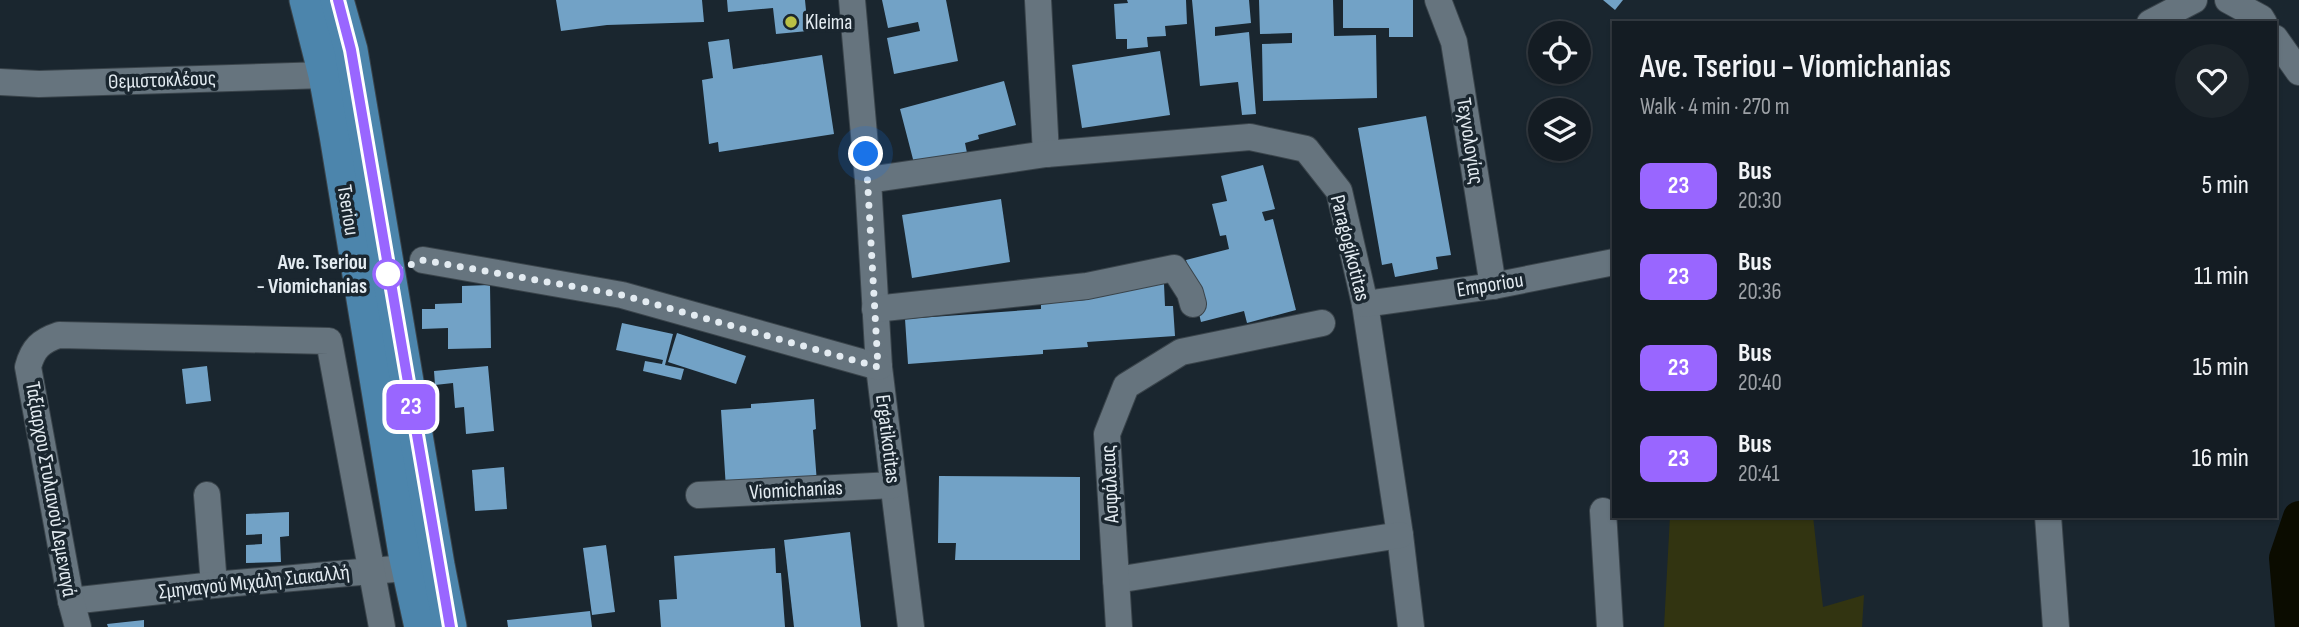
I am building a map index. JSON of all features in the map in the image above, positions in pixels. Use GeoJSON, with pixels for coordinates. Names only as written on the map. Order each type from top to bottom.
{"type":"FeatureCollection","features":[{"type":"Feature","properties":{"kind":"main road","name":"Tseriou"},"geometry":{"type":"LineString","coordinates":[[306,0],[325,75],[370,345],[423,567],[450,627]]}},
{"type":"Feature","properties":{"kind":"main road","name":"Tseriou"},"geometry":{"type":"LineString","coordinates":[[337,0],[351,50],[423,567],[421,627]]}},
{"type":"Feature","properties":{"kind":"street","name":"Ergatikotitas"},"geometry":{"type":"LineString","coordinates":[[852,0],[868,180],[878,367],[911,627]]}},
{"type":"Feature","properties":{"kind":"street"},"geometry":{"type":"LineString","coordinates":[[1038,0],[1046,154]]}},
{"type":"Feature","properties":{"kind":"street","name":"Τεχνολογίας"},"geometry":{"type":"LineString","coordinates":[[1438,0],[1454,42],[1493,286]]}},
{"type":"Feature","properties":{"kind":"street"},"geometry":{"type":"LineString","coordinates":[[2154,21],[2194,0]]}},
{"type":"Feature","properties":{"kind":"street"},"geometry":{"type":"LineString","coordinates":[[2228,0],[2262,21]]}},
{"type":"Feature","properties":{"kind":"street"},"geometry":{"type":"LineString","coordinates":[[2277,41],[2299,72]]}},
{"type":"Feature","properties":{"kind":"street","name":"Θεμιστοκλέους"},"geometry":{"type":"LineString","coordinates":[[0,82],[39,84],[325,75]]}},
{"type":"Feature","properties":{"kind":"street","name":"Paragogikotitas"},"geometry":{"type":"LineString","coordinates":[[868,180],[1046,154],[1250,137],[1306,149],[1339,191],[1365,304],[1411,627]]}},
{"type":"Feature","properties":{"kind":"street"},"geometry":{"type":"LineString","coordinates":[[422,260],[622,295],[878,367]]}},
{"type":"Feature","properties":{"kind":"street","name":"Emporiou"},"geometry":{"type":"LineString","coordinates":[[1365,304],[1493,286],[1612,262]]}},
{"type":"Feature","properties":{"kind":"street"},"geometry":{"type":"LineString","coordinates":[[875,309],[1087,286],[1174,268],[1190,293],[1193,304]]}},
{"type":"Feature","properties":{"kind":"street","name":"Ασφάλειας"},"geometry":{"type":"LineString","coordinates":[[1119,627],[1107,434],[1126,386],[1181,352],[1322,323]]}},
{"type":"Feature","properties":{"kind":"street","name":"Ταξίαρχου Στυλιανού Δεμεναγά"},"geometry":{"type":"LineString","coordinates":[[78,627],[29,367],[33,351],[44,340],[59,335],[328,341]]}},
{"type":"Feature","properties":{"kind":"street"},"geometry":{"type":"LineString","coordinates":[[370,345],[328,341],[382,627]]}},
{"type":"Feature","properties":{"kind":"street","name":"Viomichanias"},"geometry":{"type":"LineString","coordinates":[[699,495],[893,485]]}},
{"type":"Feature","properties":{"kind":"street"},"geometry":{"type":"LineString","coordinates":[[207,495],[214,585]]}},
{"type":"Feature","properties":{"kind":"street"},"geometry":{"type":"LineString","coordinates":[[1603,511],[1610,627]]}},
{"type":"Feature","properties":{"kind":"street"},"geometry":{"type":"LineString","coordinates":[[2048,518],[2056,627]]}},
{"type":"Feature","properties":{"kind":"street"},"geometry":{"type":"LineString","coordinates":[[1116,580],[1400,536]]}},
{"type":"Feature","properties":{"kind":"street","name":"Σμηναγού Μιχάλη Σιακαλλή"},"geometry":{"type":"LineString","coordinates":[[71,601],[214,585],[423,567]]}},
{"type":"Feature","properties":{"kind":"green space"},"geometry":{"type":"Polygon","coordinates":[[[1670,518],[1813,518],[1823,607],[1864,595],[1862,627],[1664,627],[1670,518]]]}},
{"type":"Feature","properties":{"kind":"building"},"geometry":{"type":"Polygon","coordinates":[[[556,0],[702,0],[704,22],[607,25],[561,31],[556,0]]]}},
{"type":"Feature","properties":{"kind":"building","name":"Kleima"},"geometry":{"type":"Polygon","coordinates":[[[727,0],[805,0],[808,31],[776,34],[773,8],[728,12],[727,0]]]}},
{"type":"Feature","properties":{"kind":"building"},"geometry":{"type":"Polygon","coordinates":[[[882,0],[946,0],[958,61],[894,74],[887,38],[920,31],[918,22],[888,28],[882,0]]]}},
{"type":"Feature","properties":{"kind":"building"},"geometry":{"type":"Polygon","coordinates":[[[1127,0],[1186,0],[1187,24],[1165,26],[1166,36],[1147,37],[1148,47],[1127,49],[1127,39],[1116,39],[1114,4],[1128,3],[1127,0]]]}},
{"type":"Feature","properties":{"kind":"building"},"geometry":{"type":"Polygon","coordinates":[[[1192,0],[1249,0],[1251,23],[1215,27],[1215,36],[1249,32],[1256,114],[1242,115],[1238,82],[1200,86],[1192,0]]]}},
{"type":"Feature","properties":{"kind":"building"},"geometry":{"type":"Polygon","coordinates":[[[1259,0],[1333,0],[1334,36],[1376,35],[1377,98],[1263,101],[1262,44],[1292,43],[1292,33],[1260,34],[1259,0]]]}},
{"type":"Feature","properties":{"kind":"building"},"geometry":{"type":"Polygon","coordinates":[[[1343,0],[1413,0],[1413,37],[1389,37],[1389,28],[1343,28],[1343,0]]]}},
{"type":"Feature","properties":{"kind":"building"},"geometry":{"type":"Polygon","coordinates":[[[1603,0],[1623,0],[1615,10],[1603,0]]]}},
{"type":"Feature","properties":{"kind":"building"},"geometry":{"type":"Polygon","coordinates":[[[729,39],[733,69],[822,55],[834,134],[719,152],[718,142],[709,144],[702,80],[713,78],[708,42],[729,39]]]}},
{"type":"Feature","properties":{"kind":"building"},"geometry":{"type":"Polygon","coordinates":[[[1160,51],[1170,115],[1082,128],[1072,65],[1160,51]]]}},
{"type":"Feature","properties":{"kind":"building"},"geometry":{"type":"Polygon","coordinates":[[[1004,81],[1016,125],[978,135],[979,139],[965,143],[967,153],[915,167],[900,109],[1004,81]]]}},
{"type":"Feature","properties":{"kind":"building"},"geometry":{"type":"Polygon","coordinates":[[[1426,116],[1451,255],[1436,257],[1438,269],[1395,277],[1392,263],[1382,265],[1358,128],[1426,116]]]}},
{"type":"Feature","properties":{"kind":"building"},"geometry":{"type":"Polygon","coordinates":[[[1263,165],[1275,209],[1262,212],[1265,221],[1273,219],[1296,310],[1247,323],[1244,311],[1201,322],[1186,260],[1229,249],[1226,235],[1220,236],[1212,204],[1227,201],[1221,176],[1263,165]]]}},
{"type":"Feature","properties":{"kind":"building"},"geometry":{"type":"Polygon","coordinates":[[[1001,199],[1010,262],[912,278],[902,215],[1001,199]]]}},
{"type":"Feature","properties":{"kind":"building"},"geometry":{"type":"Polygon","coordinates":[[[1164,284],[1165,306],[1173,306],[1175,336],[1087,342],[1088,347],[1043,350],[1043,354],[908,364],[905,319],[1041,309],[1041,304],[1086,300],[1085,290],[1164,284]]]}},
{"type":"Feature","properties":{"kind":"building"},"geometry":{"type":"Polygon","coordinates":[[[490,285],[491,348],[448,349],[448,328],[422,329],[422,309],[435,309],[435,304],[462,303],[462,286],[490,285]]]}},
{"type":"Feature","properties":{"kind":"building"},"geometry":{"type":"Polygon","coordinates":[[[622,323],[673,334],[665,365],[684,369],[681,380],[643,371],[645,361],[662,364],[663,360],[616,350],[622,323]]]}},
{"type":"Feature","properties":{"kind":"building"},"geometry":{"type":"Polygon","coordinates":[[[677,333],[746,356],[736,384],[668,362],[677,333]]]}},
{"type":"Feature","properties":{"kind":"building"},"geometry":{"type":"Polygon","coordinates":[[[207,366],[211,401],[186,404],[182,369],[207,366]]]}},
{"type":"Feature","properties":{"kind":"building"},"geometry":{"type":"Polygon","coordinates":[[[488,366],[494,431],[466,434],[464,407],[455,408],[453,383],[435,385],[434,371],[488,366]]]}},
{"type":"Feature","properties":{"kind":"building"},"geometry":{"type":"Polygon","coordinates":[[[814,399],[816,429],[813,430],[817,483],[726,489],[721,410],[751,408],[751,404],[814,399]]]}},
{"type":"Feature","properties":{"kind":"building"},"geometry":{"type":"Polygon","coordinates":[[[504,467],[507,509],[475,511],[472,470],[504,467]]]}},
{"type":"Feature","properties":{"kind":"building"},"geometry":{"type":"Polygon","coordinates":[[[939,476],[1080,477],[1080,560],[955,560],[956,543],[938,543],[939,476]]]}},
{"type":"Feature","properties":{"kind":"building"},"geometry":{"type":"Polygon","coordinates":[[[289,512],[289,536],[280,537],[281,562],[246,563],[246,545],[262,544],[262,534],[246,535],[246,514],[289,512]]]}},
{"type":"Feature","properties":{"kind":"building"},"geometry":{"type":"Polygon","coordinates":[[[850,532],[861,627],[794,627],[784,540],[850,532]]]}},
{"type":"Feature","properties":{"kind":"building"},"geometry":{"type":"Polygon","coordinates":[[[606,545],[615,612],[592,615],[583,548],[606,545]]]}},
{"type":"Feature","properties":{"kind":"building"},"geometry":{"type":"Polygon","coordinates":[[[775,548],[776,573],[781,573],[785,627],[661,627],[659,600],[677,599],[674,556],[775,548]]]}},
{"type":"Feature","properties":{"kind":"building"},"geometry":{"type":"Polygon","coordinates":[[[590,611],[592,627],[508,627],[507,620],[590,611]]]}},
{"type":"Feature","properties":{"kind":"building"},"geometry":{"type":"Polygon","coordinates":[[[144,620],[144,627],[108,627],[107,624],[144,620]]]}},
{"type":"Feature","properties":{"kind":"waterway"},"geometry":{"type":"LineString","coordinates":[[2291,627],[2285,558],[2299,517]]}},
{"type":"Feature","properties":{"kind":"bus line","name":"23"},"geometry":{"type":"LineString","coordinates":[[338,0],[351,50],[450,627]]}},
{"type":"Feature","properties":{"kind":"place","name":"Kleima"},"geometry":{"type":"Point","coordinates":[791,22]}},
{"type":"Feature","properties":{"kind":"place","name":"Ave. Tseriou - Viomichanias"},"geometry":{"type":"Point","coordinates":[388,274]}},
{"type":"Feature","properties":{"kind":"route"},"geometry":{"type":"LineString","coordinates":[[388,274],[422,260],[622,295],[878,367],[866,154]]}}]}
